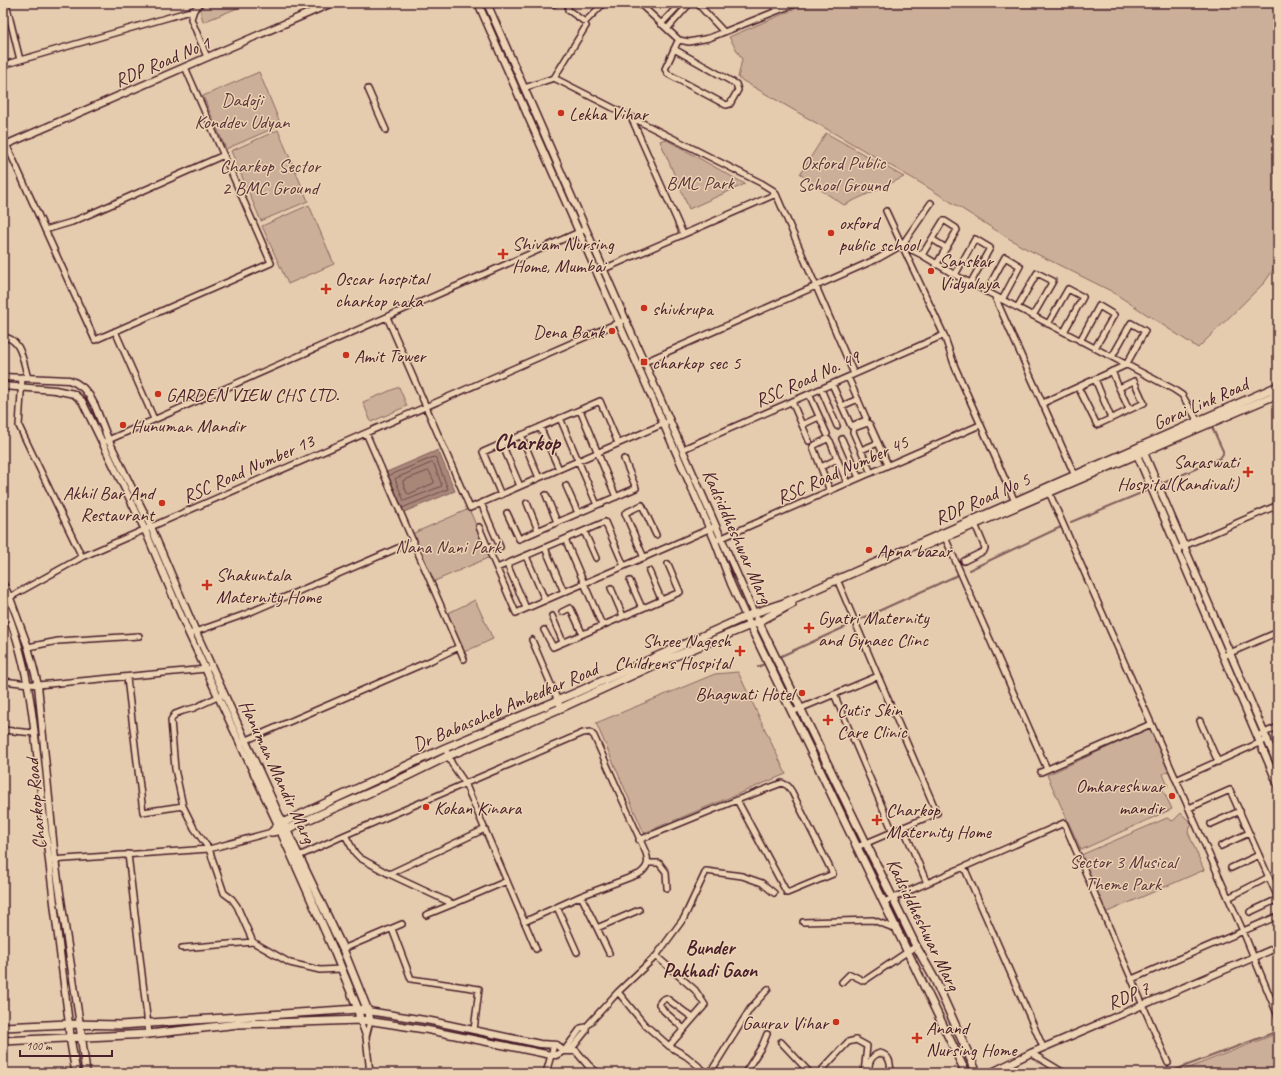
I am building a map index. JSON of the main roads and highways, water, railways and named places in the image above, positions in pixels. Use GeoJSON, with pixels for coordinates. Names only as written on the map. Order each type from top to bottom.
{"type":"FeatureCollection","features":[{"type":"Feature","properties":{"kind":"main road","name":"Gorai Link Road"},"geometry":{"type":"LineString","coordinates":[[1248,403],[1278,386]]}},
{"type":"Feature","properties":{"kind":"main road","name":"Gorai Link Road"},"geometry":{"type":"LineString","coordinates":[[1139,450],[1248,403],[1278,394]]}},
{"type":"Feature","properties":{"kind":"main road","name":"RDP Road No 5"},"geometry":{"type":"LineString","coordinates":[[758,622],[786,607],[944,535],[975,524],[1048,489],[1139,450]]}},
{"type":"Feature","properties":{"kind":"main road","name":"RDP Road No 5"},"geometry":{"type":"LineString","coordinates":[[754,613],[784,603],[1016,504]]}},
{"type":"Feature","properties":{"kind":"main road","name":"Dr Babasaheb Ambedkar Road"},"geometry":{"type":"LineString","coordinates":[[712,637],[754,613]]}},
{"type":"Feature","properties":{"kind":"main road","name":"Kadsiddheshwar Marg"},"geometry":{"type":"LineString","coordinates":[[754,613],[776,660],[802,708],[916,946],[934,980],[977,1073]]}},
{"type":"Feature","properties":{"kind":"main road","name":"Kadsiddheshwar Marg"},"geometry":{"type":"LineString","coordinates":[[746,617],[966,1073]]}},
{"type":"Feature","properties":{"kind":"main road","name":"Dr Babasaheb Ambedkar Road"},"geometry":{"type":"LineString","coordinates":[[282,827],[405,777],[559,704],[712,637],[758,622]]}},
{"type":"Feature","properties":{"kind":"main road","name":"Dr Babasaheb Ambedkar Road"},"geometry":{"type":"LineString","coordinates":[[272,832],[445,748],[559,704]]}},
{"type":"Feature","properties":{"kind":"main road"},"geometry":{"type":"LineString","coordinates":[[401,769],[405,777]]}},
{"type":"Feature","properties":{"kind":"main road","name":"Hanuman Mandir Marg"},"geometry":{"type":"LineString","coordinates":[[282,827],[299,856],[343,950],[368,1011],[370,1021],[360,1020],[358,1009],[282,827]]}},
{"type":"Feature","properties":{"kind":"main road"},"geometry":{"type":"LineString","coordinates":[[348,987],[357,984]]}},
{"type":"Feature","properties":{"kind":"main road"},"geometry":{"type":"LineString","coordinates":[[3,1028],[69,1024],[121,1025],[358,1009],[368,1011]]}},
{"type":"Feature","properties":{"kind":"main road"},"geometry":{"type":"LineString","coordinates":[[3,1041],[149,1034],[239,1024],[360,1020]]}},
{"type":"Feature","properties":{"kind":"main road"},"geometry":{"type":"LineString","coordinates":[[69,1024],[76,1073]]}},
{"type":"Feature","properties":{"kind":"main road"},"geometry":{"type":"LineString","coordinates":[[80,1025],[86,1073]]}},
{"type":"Feature","properties":{"kind":"water"},"geometry":{"type":"Polygon","coordinates":[[[438,450],[455,491],[399,514],[382,474],[438,450]]]}},
{"type":"Feature","properties":{"kind":"waterway"},"geometry":{"type":"LineString","coordinates":[[1159,485],[1220,458],[1223,451],[1212,427]]}},
{"type":"Feature","properties":{"kind":"waterway"},"geometry":{"type":"LineString","coordinates":[[1071,522],[1146,491]]}},
{"type":"Feature","properties":{"kind":"waterway"},"geometry":{"type":"LineString","coordinates":[[969,570],[1063,526]]}},
{"type":"Feature","properties":{"kind":"waterway"},"geometry":{"type":"LineString","coordinates":[[861,619],[960,574]]}},
{"type":"Feature","properties":{"kind":"waterway"},"geometry":{"type":"LineString","coordinates":[[779,657],[854,623]]}},
{"type":"Feature","properties":{"kind":"waterway"},"geometry":{"type":"LineString","coordinates":[[758,667],[766,663]]}},
{"type":"Feature","properties":{"kind":"waterway"},"geometry":{"type":"LineString","coordinates":[[1167,1073],[1278,1031]]}},
{"type":"Feature","properties":{"kind":"place","name":"Lekha Vihar"},"geometry":{"type":"Point","coordinates":[561,113]}},
{"type":"Feature","properties":{"kind":"place","name":"oxford public school"},"geometry":{"type":"Point","coordinates":[831,233]}},
{"type":"Feature","properties":{"kind":"place","name":"Shivam Nursing Home, Mumbai"},"geometry":{"type":"Point","coordinates":[503,254]}},
{"type":"Feature","properties":{"kind":"place","name":"Sanskar Vidyalaya"},"geometry":{"type":"Point","coordinates":[931,271]}},
{"type":"Feature","properties":{"kind":"place","name":"Oscar hospital charkop naka"},"geometry":{"type":"Point","coordinates":[326,289]}},
{"type":"Feature","properties":{"kind":"place","name":"shivkrupa"},"geometry":{"type":"Point","coordinates":[644,308]}},
{"type":"Feature","properties":{"kind":"place","name":"Dena Bank"},"geometry":{"type":"Point","coordinates":[612,331]}},
{"type":"Feature","properties":{"kind":"place","name":"Amit Tower"},"geometry":{"type":"Point","coordinates":[346,355]}},
{"type":"Feature","properties":{"kind":"place","name":"charkop sec 5"},"geometry":{"type":"Point","coordinates":[644,362]}},
{"type":"Feature","properties":{"kind":"place","name":"GARDEN VIEW CHS LTD."},"geometry":{"type":"Point","coordinates":[158,394]}},
{"type":"Feature","properties":{"kind":"place","name":"Hunuman Mandir"},"geometry":{"type":"Point","coordinates":[123,425]}},
{"type":"Feature","properties":{"kind":"place","name":"Saraswati Hospital(Kandivali)"},"geometry":{"type":"Point","coordinates":[1248,472]}},
{"type":"Feature","properties":{"kind":"place","name":"Akhil Bar And Restaurant"},"geometry":{"type":"Point","coordinates":[162,503]}},
{"type":"Feature","properties":{"kind":"place","name":"Apna bazar"},"geometry":{"type":"Point","coordinates":[869,550]}},
{"type":"Feature","properties":{"kind":"place","name":"Shakuntala Maternity Home"},"geometry":{"type":"Point","coordinates":[207,585]}},
{"type":"Feature","properties":{"kind":"place","name":"Gyatri Maternity and Gynaec Clinc"},"geometry":{"type":"Point","coordinates":[809,628]}},
{"type":"Feature","properties":{"kind":"place","name":"Shree Nagesh Childrens Hospital"},"geometry":{"type":"Point","coordinates":[740,651]}},
{"type":"Feature","properties":{"kind":"place","name":"Bhagwati Hotel"},"geometry":{"type":"Point","coordinates":[802,693]}},
{"type":"Feature","properties":{"kind":"place","name":"Cutis Skin Care Clinic"},"geometry":{"type":"Point","coordinates":[828,720]}},
{"type":"Feature","properties":{"kind":"place","name":"Omkareshwar mandir"},"geometry":{"type":"Point","coordinates":[1172,796]}},
{"type":"Feature","properties":{"kind":"place","name":"Kokan Kinara"},"geometry":{"type":"Point","coordinates":[426,807]}},
{"type":"Feature","properties":{"kind":"place","name":"Charkop Maternity Home"},"geometry":{"type":"Point","coordinates":[877,820]}},
{"type":"Feature","properties":{"kind":"place","name":"Gaurav Vihar"},"geometry":{"type":"Point","coordinates":[836,1022]}},
{"type":"Feature","properties":{"kind":"place","name":"Anand Nursing Home"},"geometry":{"type":"Point","coordinates":[917,1038]}},
{"type":"Feature","properties":{"kind":"district","name":"Charkop"},"geometry":{"type":"Point","coordinates":[527,442]}},
{"type":"Feature","properties":{"kind":"district","name":"Bunder Pakhadi Gaon"},"geometry":{"type":"Point","coordinates":[710,958]}},
{"type":"Feature","properties":{"kind":"park label","name":"Dadoji Konddev Udyan"},"geometry":{"type":"Point","coordinates":[242,110]}},
{"type":"Feature","properties":{"kind":"park label","name":"Oxford Public School Ground"},"geometry":{"type":"Point","coordinates":[843,173]}},
{"type":"Feature","properties":{"kind":"park label","name":"Charkop Sector 2 BMC Ground"},"geometry":{"type":"Point","coordinates":[270,176]}},
{"type":"Feature","properties":{"kind":"park label","name":"BMC Park"},"geometry":{"type":"Point","coordinates":[700,182]}},
{"type":"Feature","properties":{"kind":"park label","name":"Nana Nani Park"},"geometry":{"type":"Point","coordinates":[448,546]}},
{"type":"Feature","properties":{"kind":"park label","name":"Sector 3 Musical Theme Park"},"geometry":{"type":"Point","coordinates":[1123,872]}}]}
